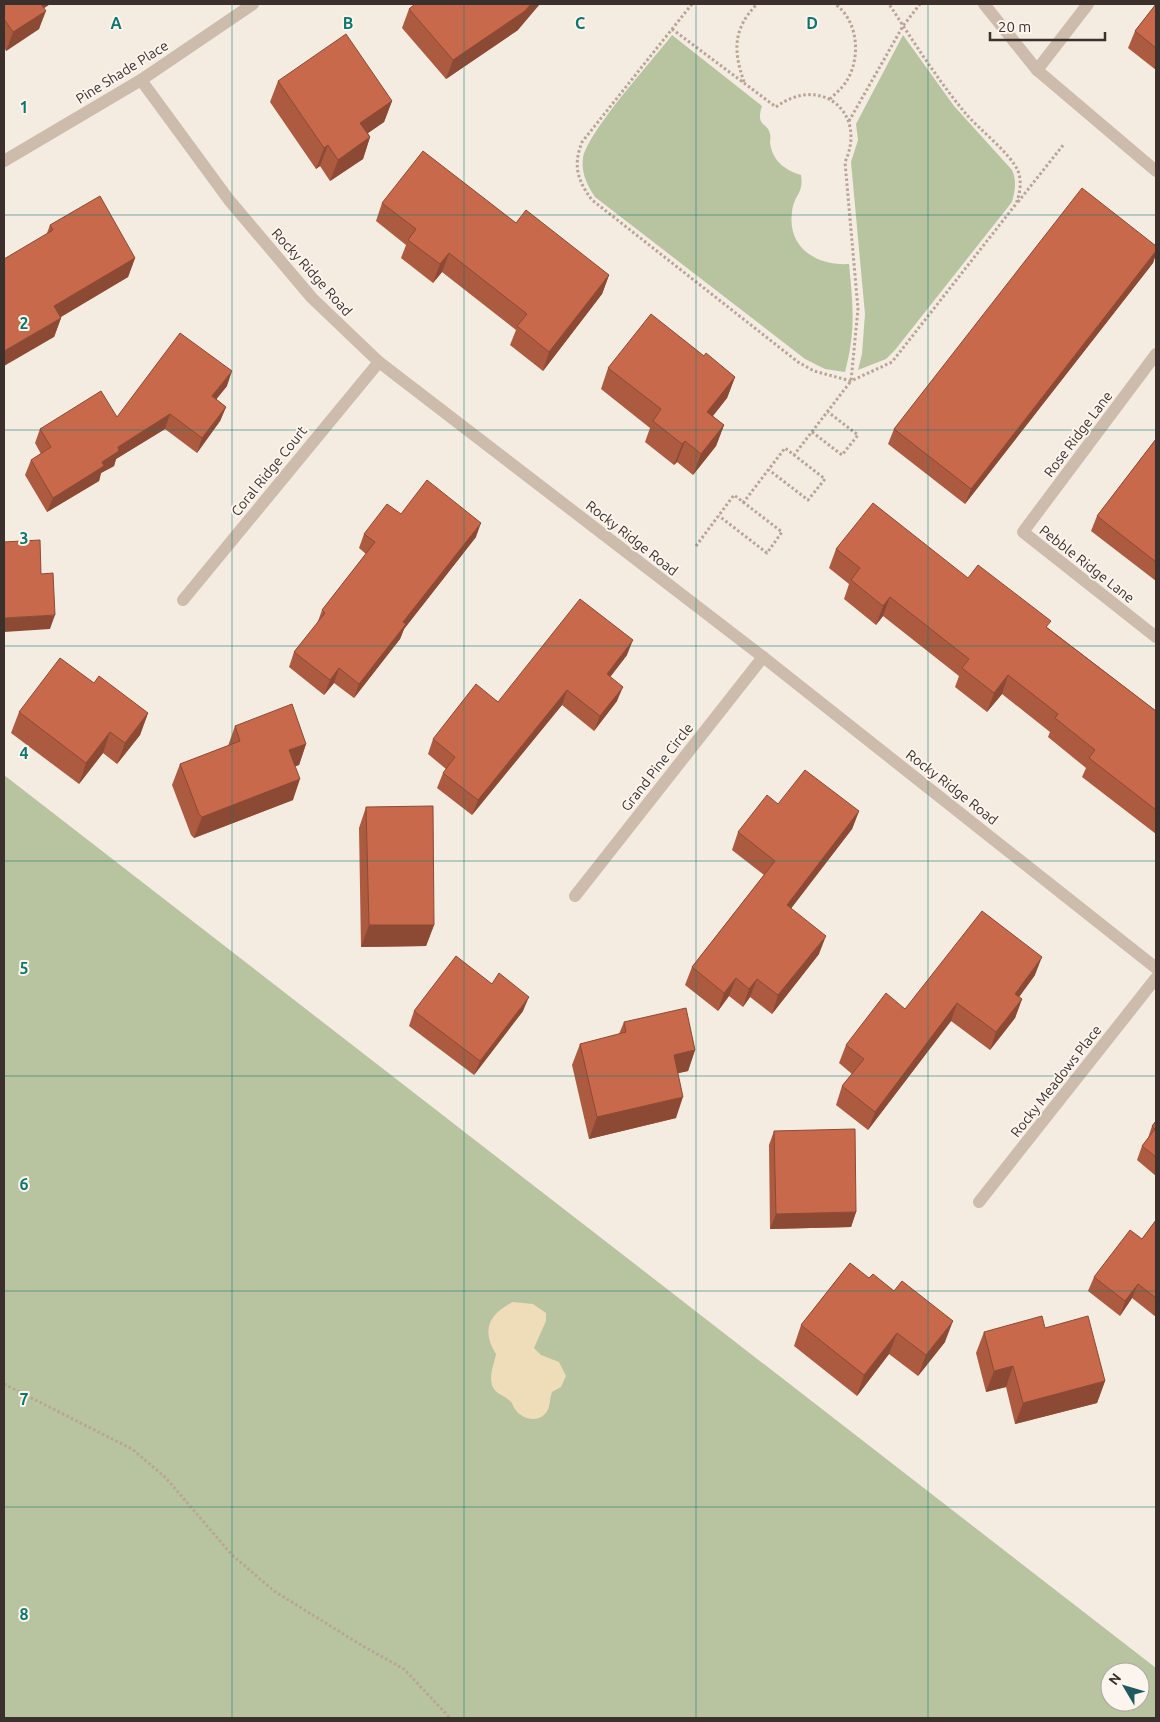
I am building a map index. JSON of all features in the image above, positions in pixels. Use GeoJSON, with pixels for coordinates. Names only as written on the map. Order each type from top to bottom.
{"type":"FeatureCollection","features":[{"type":"Feature","properties":{"kind":"street","name":"Pine Shade Place"},"geometry":{"type":"LineString","coordinates":[[4,161],[142,80],[253,4]]}},
{"type":"Feature","properties":{"kind":"street"},"geometry":{"type":"LineString","coordinates":[[984,4],[1037,70],[1156,170]]}},
{"type":"Feature","properties":{"kind":"street"},"geometry":{"type":"LineString","coordinates":[[1037,70],[1088,4]]}},
{"type":"Feature","properties":{"kind":"street","name":"Rocky Ridge Road"},"geometry":{"type":"LineString","coordinates":[[142,80],[235,207],[312,298],[379,362],[763,657],[1156,968]]}},
{"type":"Feature","properties":{"kind":"street","name":"Rose Ridge Lane"},"geometry":{"type":"LineString","coordinates":[[1023,532],[1156,354]]}},
{"type":"Feature","properties":{"kind":"street","name":"Coral Ridge Court"},"geometry":{"type":"LineString","coordinates":[[183,600],[379,362]]}},
{"type":"Feature","properties":{"kind":"street","name":"Pebble Ridge Lane"},"geometry":{"type":"LineString","coordinates":[[1023,532],[1156,638]]}},
{"type":"Feature","properties":{"kind":"street","name":"Grand Pine Circle"},"geometry":{"type":"LineString","coordinates":[[575,896],[763,657]]}},
{"type":"Feature","properties":{"kind":"street","name":"Rocky Meadows Place"},"geometry":{"type":"LineString","coordinates":[[979,1202],[1156,978]]}},
{"type":"Feature","properties":{"kind":"path"},"geometry":{"type":"LineString","coordinates":[[692,4],[582,142],[576,163],[577,174],[583,188],[592,200],[798,362],[814,371],[851,381]]}},
{"type":"Feature","properties":{"kind":"path"},"geometry":{"type":"LineString","coordinates":[[744,82],[736,49],[739,31],[746,15],[757,4]]}},
{"type":"Feature","properties":{"kind":"path"},"geometry":{"type":"LineString","coordinates":[[830,100],[846,82],[853,67],[856,51],[855,35],[849,20],[835,4]]}},
{"type":"Feature","properties":{"kind":"path"},"geometry":{"type":"LineString","coordinates":[[889,4],[941,82],[966,113],[1013,162],[1021,182],[1016,204]]}},
{"type":"Feature","properties":{"kind":"path"},"geometry":{"type":"LineString","coordinates":[[849,121],[903,26],[920,4]]}},
{"type":"Feature","properties":{"kind":"path"},"geometry":{"type":"LineString","coordinates":[[672,29],[776,107],[788,98],[802,94],[817,94],[830,100],[842,109],[849,121],[852,135],[851,149],[845,162],[858,310],[851,381]]}},
{"type":"Feature","properties":{"kind":"path"},"geometry":{"type":"LineString","coordinates":[[794,455],[851,381],[892,362],[1064,144]]}},
{"type":"Feature","properties":{"kind":"path"},"geometry":{"type":"LineString","coordinates":[[812,432],[842,455],[858,436],[828,412]]}},
{"type":"Feature","properties":{"kind":"path"},"geometry":{"type":"LineString","coordinates":[[743,502],[785,448],[825,479],[808,500],[769,470]]}},
{"type":"Feature","properties":{"kind":"path"},"geometry":{"type":"LineString","coordinates":[[696,546],[734,495],[782,532],[767,553],[719,516]]}},
{"type":"Feature","properties":{"kind":"path"},"geometry":{"type":"LineString","coordinates":[[4,1384],[132,1449],[166,1478],[232,1555],[274,1591],[360,1645],[404,1669],[450,1718]]}},
{"type":"Feature","properties":{"kind":"green space"},"geometry":{"type":"Polygon","coordinates":[[[672,35],[762,106],[760,118],[769,130],[773,154],[780,164],[801,175],[801,186],[792,212],[794,236],[799,245],[816,258],[826,262],[849,264],[853,318],[851,344],[845,372],[825,369],[805,359],[595,197],[589,188],[585,179],[583,163],[587,146],[608,114],[672,35]]]}},
{"type":"Feature","properties":{"kind":"green space"},"geometry":{"type":"Polygon","coordinates":[[[903,35],[954,106],[1012,170],[1015,178],[1015,190],[1012,202],[895,350],[886,359],[858,370],[862,354],[865,314],[851,162],[858,140],[856,124],[903,35]]]}},
{"type":"Feature","properties":{"kind":"green space"},"geometry":{"type":"Polygon","coordinates":[[[4,775],[1148,1662],[1100,1662],[1100,1712],[1150,1712],[1150,1663],[1156,1668],[1156,1718],[4,1718],[4,775]]]}},
{"type":"Feature","properties":{"kind":"sand"},"geometry":{"type":"Polygon","coordinates":[[[513,1302],[533,1304],[546,1313],[546,1321],[534,1348],[541,1355],[559,1362],[566,1376],[561,1387],[552,1392],[547,1412],[542,1417],[534,1419],[521,1415],[510,1401],[493,1388],[491,1381],[496,1354],[491,1345],[488,1330],[493,1317],[513,1302]]]}},
{"type":"Feature","properties":{"kind":"building"},"geometry":{"type":"Polygon","coordinates":[[[4,4],[41,4],[46,11],[13,32],[4,19],[4,4]]]}},
{"type":"Feature","properties":{"kind":"building"},"geometry":{"type":"Polygon","coordinates":[[[415,4],[531,4],[525,11],[453,60],[409,9],[415,4]]]}},
{"type":"Feature","properties":{"kind":"building"},"geometry":{"type":"Polygon","coordinates":[[[1156,4],[1156,48],[1135,31],[1156,4]]]}},
{"type":"Feature","properties":{"kind":"building"},"geometry":{"type":"Polygon","coordinates":[[[346,34],[392,101],[360,123],[370,137],[338,160],[328,145],[324,148],[278,81],[346,34]]]}},
{"type":"Feature","properties":{"kind":"building"},"geometry":{"type":"Polygon","coordinates":[[[423,151],[516,223],[526,210],[609,275],[549,352],[517,326],[527,314],[449,253],[440,264],[408,240],[416,229],[382,203],[423,151]]]}},
{"type":"Feature","properties":{"kind":"building"},"geometry":{"type":"Polygon","coordinates":[[[1082,188],[1156,246],[1156,251],[971,489],[894,429],[1082,188]]]}},
{"type":"Feature","properties":{"kind":"building"},"geometry":{"type":"Polygon","coordinates":[[[100,196],[135,258],[54,306],[61,318],[4,351],[4,259],[53,230],[50,225],[100,196]]]}},
{"type":"Feature","properties":{"kind":"building"},"geometry":{"type":"Polygon","coordinates":[[[651,314],[704,356],[706,353],[735,377],[707,412],[724,425],[701,454],[685,441],[682,444],[653,421],[661,409],[608,368],[651,314]]]}},
{"type":"Feature","properties":{"kind":"building"},"geometry":{"type":"Polygon","coordinates":[[[180,333],[232,371],[212,396],[226,407],[202,438],[170,414],[118,447],[119,451],[102,462],[104,466],[53,498],[31,460],[51,447],[40,429],[101,391],[117,417],[180,333]]]}},
{"type":"Feature","properties":{"kind":"building"},"geometry":{"type":"Polygon","coordinates":[[[1156,439],[1156,562],[1097,516],[1156,439]]]}},
{"type":"Feature","properties":{"kind":"building"},"geometry":{"type":"Polygon","coordinates":[[[427,480],[481,523],[403,622],[406,624],[359,684],[339,668],[330,680],[294,652],[325,613],[322,610],[375,542],[364,534],[387,504],[401,514],[427,480]]]}},
{"type":"Feature","properties":{"kind":"building"},"geometry":{"type":"Polygon","coordinates":[[[873,503],[968,578],[978,565],[1051,621],[1046,627],[1156,711],[1156,810],[1089,758],[1095,750],[1055,718],[1058,714],[1008,675],[994,693],[962,668],[969,659],[890,597],[883,606],[851,580],[860,568],[836,549],[873,503]]]}},
{"type":"Feature","properties":{"kind":"building"},"geometry":{"type":"Polygon","coordinates":[[[40,540],[41,574],[53,573],[55,615],[4,618],[4,542],[40,540]]]}},
{"type":"Feature","properties":{"kind":"building"},"geometry":{"type":"Polygon","coordinates":[[[580,599],[633,640],[607,674],[623,687],[600,716],[567,690],[478,800],[443,773],[455,757],[433,739],[476,684],[498,702],[580,599]]]}},
{"type":"Feature","properties":{"kind":"building"},"geometry":{"type":"Polygon","coordinates":[[[60,658],[94,683],[99,676],[148,713],[125,743],[110,732],[86,763],[19,712],[60,658]]]}},
{"type":"Feature","properties":{"kind":"building"},"geometry":{"type":"Polygon","coordinates":[[[292,704],[306,744],[289,750],[300,779],[202,817],[199,814],[180,764],[240,741],[235,726],[292,704]]]}},
{"type":"Feature","properties":{"kind":"building"},"geometry":{"type":"Polygon","coordinates":[[[805,770],[859,811],[787,905],[826,936],[778,995],[757,979],[749,989],[736,978],[724,993],[692,967],[775,861],[738,832],[767,795],[778,804],[805,770]]]}},
{"type":"Feature","properties":{"kind":"building"},"geometry":{"type":"Polygon","coordinates":[[[433,806],[434,925],[369,925],[366,807],[433,806]]]}},
{"type":"Feature","properties":{"kind":"building"},"geometry":{"type":"Polygon","coordinates":[[[982,911],[1042,957],[1015,994],[1022,999],[996,1032],[957,1003],[875,1112],[842,1086],[864,1059],[846,1045],[886,993],[905,1009],[982,911]]]}},
{"type":"Feature","properties":{"kind":"building"},"geometry":{"type":"Polygon","coordinates":[[[456,956],[492,984],[499,973],[529,997],[480,1061],[414,1011],[456,956]]]}},
{"type":"Feature","properties":{"kind":"building"},"geometry":{"type":"Polygon","coordinates":[[[686,1008],[695,1050],[674,1055],[683,1097],[597,1117],[580,1044],[626,1032],[624,1022],[686,1008]]]}},
{"type":"Feature","properties":{"kind":"building"},"geometry":{"type":"Polygon","coordinates":[[[1156,1121],[1156,1157],[1142,1146],[1155,1129],[1152,1126],[1156,1121]]]}},
{"type":"Feature","properties":{"kind":"building"},"geometry":{"type":"Polygon","coordinates":[[[855,1129],[856,1212],[776,1214],[774,1131],[855,1129]]]}},
{"type":"Feature","properties":{"kind":"building"},"geometry":{"type":"Polygon","coordinates":[[[1156,1220],[1156,1298],[1138,1284],[1125,1301],[1094,1277],[1130,1230],[1142,1239],[1156,1220]]]}},
{"type":"Feature","properties":{"kind":"building"},"geometry":{"type":"Polygon","coordinates":[[[850,1263],[869,1278],[873,1274],[894,1291],[902,1281],[953,1321],[926,1355],[897,1333],[864,1375],[801,1325],[850,1263]]]}},
{"type":"Feature","properties":{"kind":"building"},"geometry":{"type":"Polygon","coordinates":[[[1042,1316],[1045,1328],[1088,1316],[1105,1381],[1023,1403],[1013,1366],[994,1371],[984,1332],[1042,1316]]]}}]}
